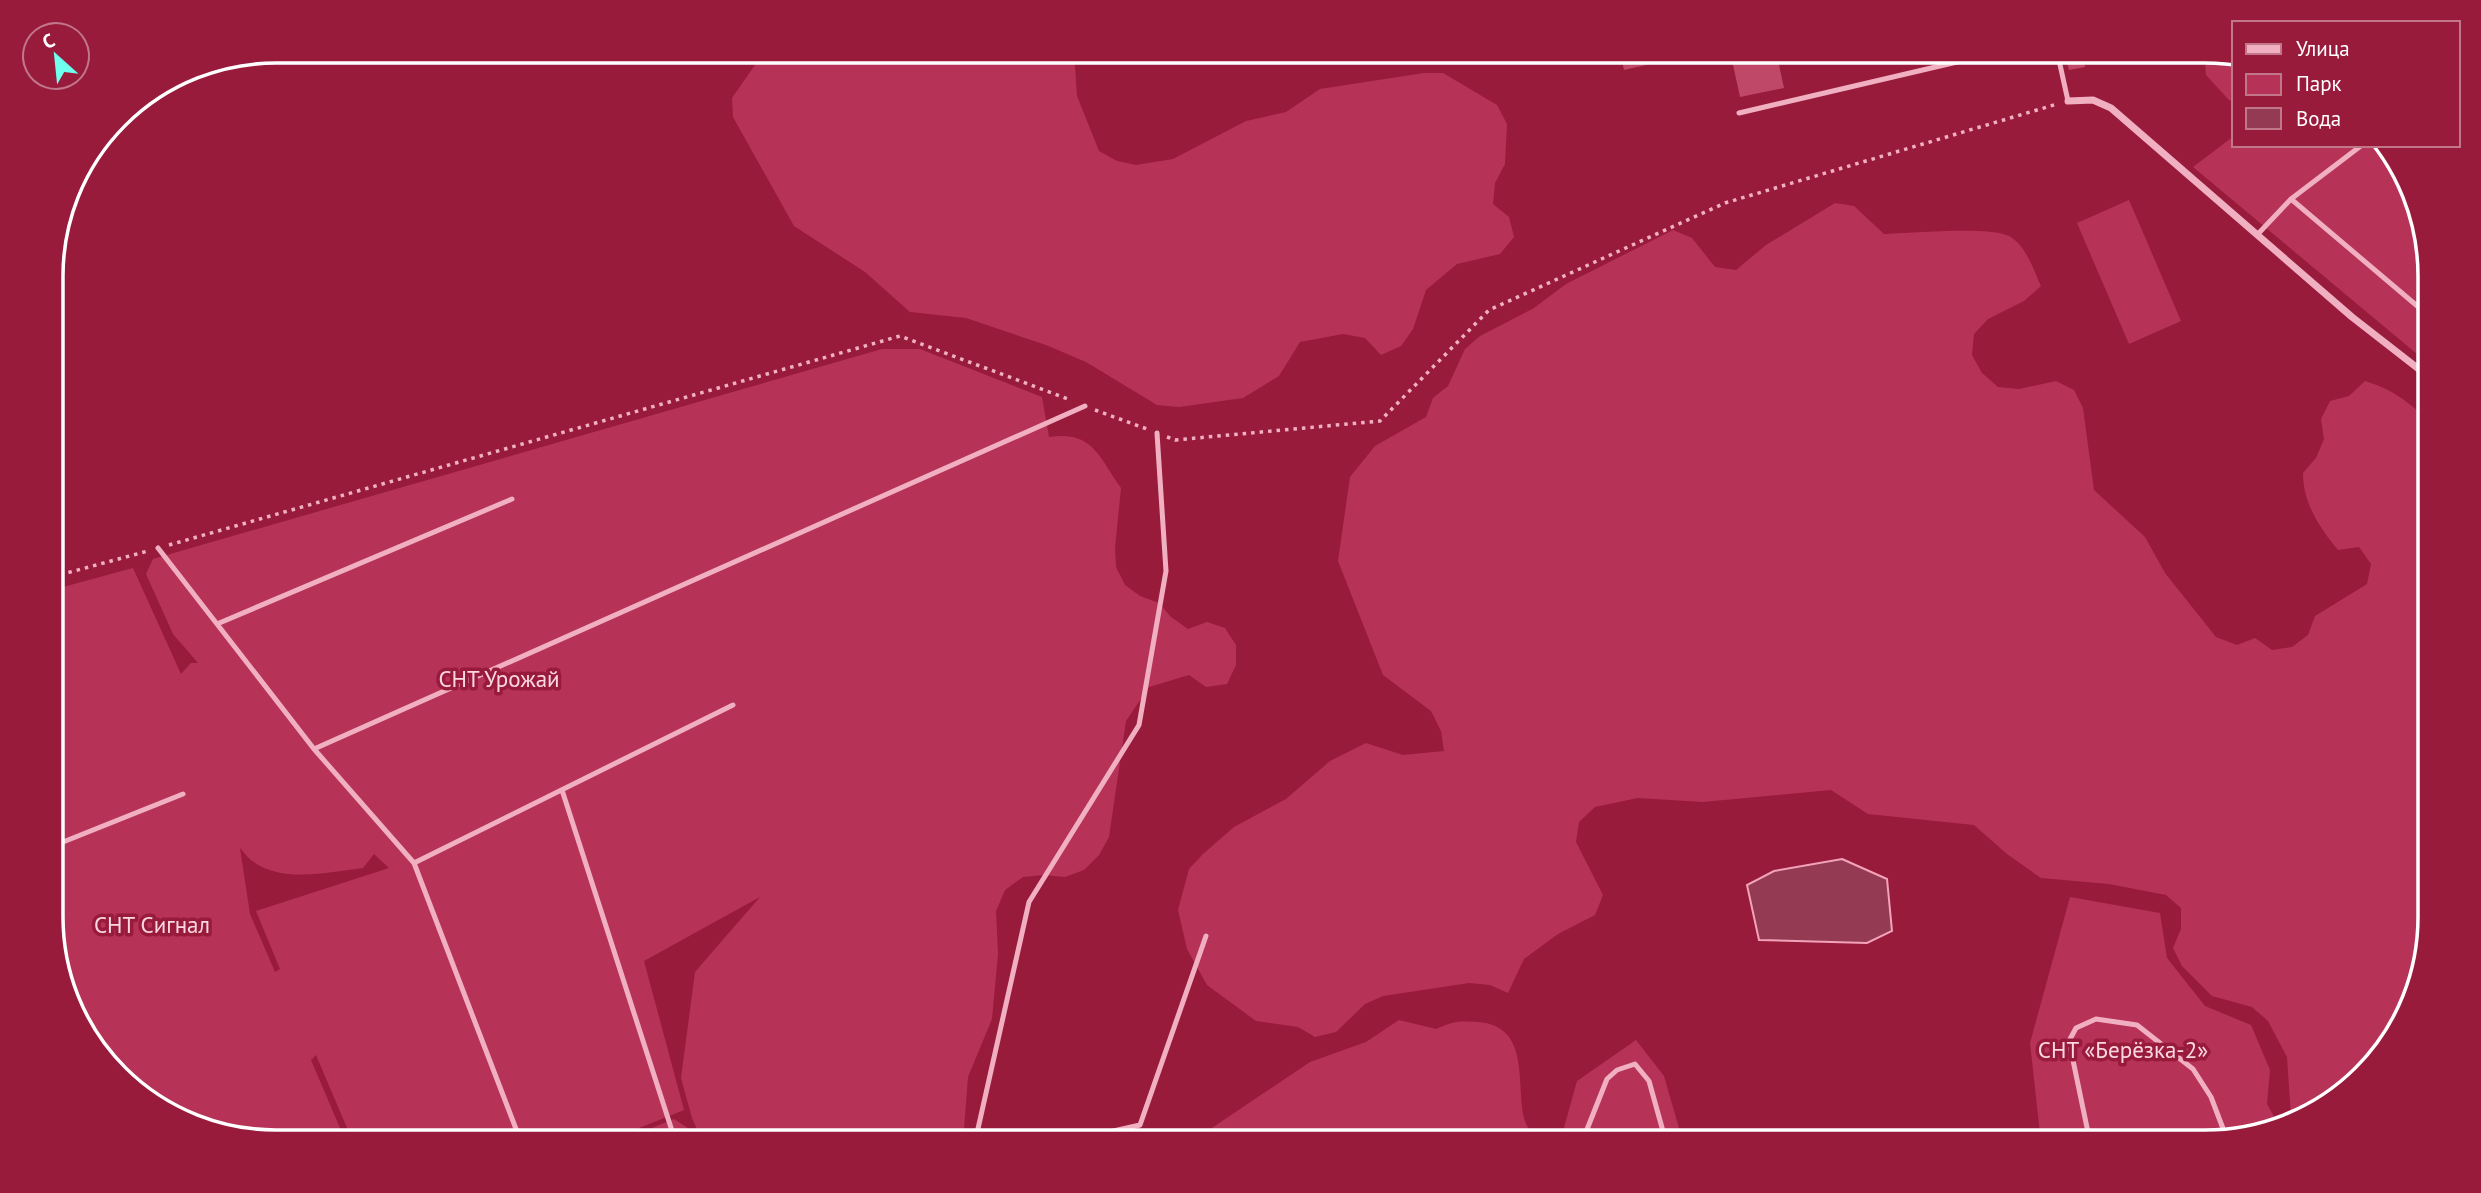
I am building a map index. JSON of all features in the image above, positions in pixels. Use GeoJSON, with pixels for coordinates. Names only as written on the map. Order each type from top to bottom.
{"type":"FeatureCollection","features":[{"type":"Feature","properties":{"kind":"street"},"geometry":{"type":"LineString","coordinates":[[2068,101],[2093,100],[2110,108],[2351,317],[2418,369]]}},
{"type":"Feature","properties":{"kind":"lane"},"geometry":{"type":"LineString","coordinates":[[1740,113],[1953,63]]}},
{"type":"Feature","properties":{"kind":"lane"},"geometry":{"type":"LineString","coordinates":[[2060,63],[2068,101]]}},
{"type":"Feature","properties":{"kind":"lane"},"geometry":{"type":"LineString","coordinates":[[2257,235],[2291,199],[2359,147]]}},
{"type":"Feature","properties":{"kind":"lane"},"geometry":{"type":"LineString","coordinates":[[2291,199],[2418,307]]}},
{"type":"Feature","properties":{"kind":"lane"},"geometry":{"type":"LineString","coordinates":[[314,749],[1085,406]]}},
{"type":"Feature","properties":{"kind":"lane"},"geometry":{"type":"LineString","coordinates":[[978,1130],[1029,902],[1139,725],[1166,571],[1157,433]]}},
{"type":"Feature","properties":{"kind":"lane"},"geometry":{"type":"LineString","coordinates":[[217,624],[512,499]]}},
{"type":"Feature","properties":{"kind":"lane"},"geometry":{"type":"LineString","coordinates":[[158,548],[314,749],[414,863],[516,1130]]}},
{"type":"Feature","properties":{"kind":"lane"},"geometry":{"type":"LineString","coordinates":[[414,863],[733,705]]}},
{"type":"Feature","properties":{"kind":"lane"},"geometry":{"type":"LineString","coordinates":[[562,790],[670,1130]]}},
{"type":"Feature","properties":{"kind":"lane"},"geometry":{"type":"LineString","coordinates":[[63,842],[183,794]]}},
{"type":"Feature","properties":{"kind":"lane"},"geometry":{"type":"LineString","coordinates":[[1118,1130],[1140,1125],[1206,936]]}},
{"type":"Feature","properties":{"kind":"lane"},"geometry":{"type":"LineString","coordinates":[[2088,1130],[2069,1041],[2076,1028],[2096,1019],[2137,1025],[2193,1069],[2211,1097],[2223,1129]]}},
{"type":"Feature","properties":{"kind":"lane"},"geometry":{"type":"LineString","coordinates":[[1587,1130],[1607,1079],[1617,1070],[1635,1064],[1649,1081],[1662,1130]]}},
{"type":"Feature","properties":{"kind":"path"},"geometry":{"type":"LineString","coordinates":[[63,574],[900,336],[1175,440],[1380,421],[1489,310],[1725,203],[2068,101]]}},
{"type":"Feature","properties":{"kind":"green space"},"geometry":{"type":"Polygon","coordinates":[[[1075,63],[1077,96],[1099,151],[1117,161],[1136,165],[1173,159],[1246,121],[1286,112],[1320,89],[1424,73],[1443,73],[1497,105],[1507,124],[1505,164],[1495,183],[1493,204],[1509,217],[1514,237],[1500,254],[1457,264],[1426,290],[1413,329],[1401,346],[1381,355],[1365,338],[1343,334],[1300,342],[1279,376],[1243,398],[1179,407],[1157,405],[1086,362],[1046,345],[966,318],[910,312],[865,272],[794,226],[733,117],[732,98],[755,65],[1075,63]]]}},
{"type":"Feature","properties":{"kind":"green space"},"geometry":{"type":"Polygon","coordinates":[[[2205,63],[2232,65],[2232,102],[2228,99],[2206,75],[2205,63]]]}},
{"type":"Feature","properties":{"kind":"green space"},"geometry":{"type":"Polygon","coordinates":[[[2232,138],[2232,147],[2375,147],[2402,195],[2411,221],[2418,276],[2418,355],[2193,167],[2232,138]]]}},
{"type":"Feature","properties":{"kind":"green space"},"geometry":{"type":"Polygon","coordinates":[[[2129,200],[2181,321],[2129,344],[2077,223],[2129,200]]]}},
{"type":"Feature","properties":{"kind":"green space"},"geometry":{"type":"Polygon","coordinates":[[[1835,203],[1854,206],[1884,234],[1985,231],[2009,236],[2015,240],[2028,258],[2041,286],[2024,301],[1988,319],[1974,334],[1972,355],[1982,373],[1998,387],[2019,389],[2056,381],[2074,390],[2083,408],[2094,490],[2145,537],[2165,573],[2216,637],[2237,645],[2255,638],[2272,650],[2292,647],[2308,635],[2315,616],[2367,584],[2371,564],[2359,547],[2338,550],[2319,523],[2306,494],[2303,473],[2316,458],[2324,439],[2321,419],[2330,401],[2349,396],[2365,381],[2400,397],[2418,411],[2418,931],[2407,985],[2389,1023],[2374,1047],[2335,1086],[2291,1112],[2287,1057],[2268,1021],[2252,1007],[2212,996],[2182,966],[2173,948],[2181,929],[2181,908],[2166,895],[2109,884],[2041,878],[2007,854],[1974,825],[1868,814],[1831,790],[1703,802],[1638,798],[1595,807],[1579,822],[1576,842],[1603,895],[1595,915],[1558,934],[1524,959],[1508,993],[1490,985],[1469,983],[1383,996],[1365,1004],[1336,1032],[1315,1037],[1298,1027],[1256,1021],[1207,985],[1187,949],[1178,910],[1189,869],[1203,854],[1234,827],[1286,799],[1330,761],[1366,743],[1403,755],[1444,751],[1441,731],[1431,711],[1383,675],[1338,561],[1350,477],[1375,446],[1426,417],[1433,398],[1448,386],[1465,349],[1480,336],[1534,308],[1566,284],[1673,230],[1692,238],[1715,267],[1736,270],[1766,245],[1835,203]]]}},
{"type":"Feature","properties":{"kind":"green space"},"geometry":{"type":"Polygon","coordinates":[[[882,349],[920,349],[1042,397],[1049,437],[1076,438],[1093,448],[1121,488],[1115,548],[1116,567],[1125,585],[1140,596],[1159,603],[1171,617],[1188,629],[1207,622],[1225,628],[1236,645],[1236,665],[1227,684],[1206,687],[1189,675],[1149,687],[1126,721],[1109,837],[1099,855],[1084,870],[1065,877],[1023,877],[1005,890],[996,911],[998,954],[992,1019],[968,1077],[964,1130],[697,1130],[681,1078],[695,972],[760,897],[644,961],[684,1110],[634,1130],[348,1130],[316,1055],[311,1060],[341,1130],[262,1130],[221,1123],[195,1114],[146,1086],[107,1047],[79,998],[70,972],[63,917],[63,587],[133,568],[181,674],[191,663],[198,663],[173,634],[146,574],[153,559],[882,349]],[[240,848],[250,914],[275,972],[280,969],[256,911],[389,868],[374,854],[363,868],[306,875],[276,872],[251,860],[240,848]]]}},
{"type":"Feature","properties":{"kind":"green space","name":"СНТ «Берёзка-2»"},"geometry":{"type":"Polygon","coordinates":[[[2070,897],[2160,913],[2167,958],[2205,1006],[2251,1025],[2270,1070],[2267,1104],[2275,1118],[2219,1130],[2040,1130],[2030,1043],[2070,897]]]}},
{"type":"Feature","properties":{"kind":"green space"},"geometry":{"type":"Polygon","coordinates":[[[1399,1020],[1436,1029],[1457,1022],[1478,1022],[1495,1026],[1506,1033],[1518,1058],[1524,1118],[1530,1130],[1209,1130],[1310,1062],[1366,1042],[1399,1020]]]}},
{"type":"Feature","properties":{"kind":"green space"},"geometry":{"type":"Polygon","coordinates":[[[1636,1040],[1664,1076],[1680,1130],[1563,1130],[1577,1081],[1636,1040]]]}},
{"type":"Feature","properties":{"kind":"green space"},"geometry":{"type":"Polygon","coordinates":[[[674,1119],[691,1130],[647,1130],[674,1119]]]}},
{"type":"Feature","properties":{"kind":"water"},"geometry":{"type":"Polygon","coordinates":[[[1842,859],[1887,879],[1892,931],[1867,943],[1759,940],[1747,885],[1774,871],[1842,859]]]}},
{"type":"Feature","properties":{"kind":"building"},"geometry":{"type":"Polygon","coordinates":[[[1623,63],[1655,63],[1624,70],[1623,63]]]}},
{"type":"Feature","properties":{"kind":"building"},"geometry":{"type":"Polygon","coordinates":[[[1733,63],[1779,63],[1784,88],[1740,97],[1733,63]]]}},
{"type":"Feature","properties":{"kind":"building"},"geometry":{"type":"Polygon","coordinates":[[[2067,63],[2084,63],[2085,67],[2069,70],[2067,63]]]}},
{"type":"Feature","properties":{"kind":"park label","name":"СНТ Урожай"},"geometry":{"type":"Point","coordinates":[499,679]}},
{"type":"Feature","properties":{"kind":"park label","name":"СНТ Сигнал"},"geometry":{"type":"Point","coordinates":[152,925]}}]}
